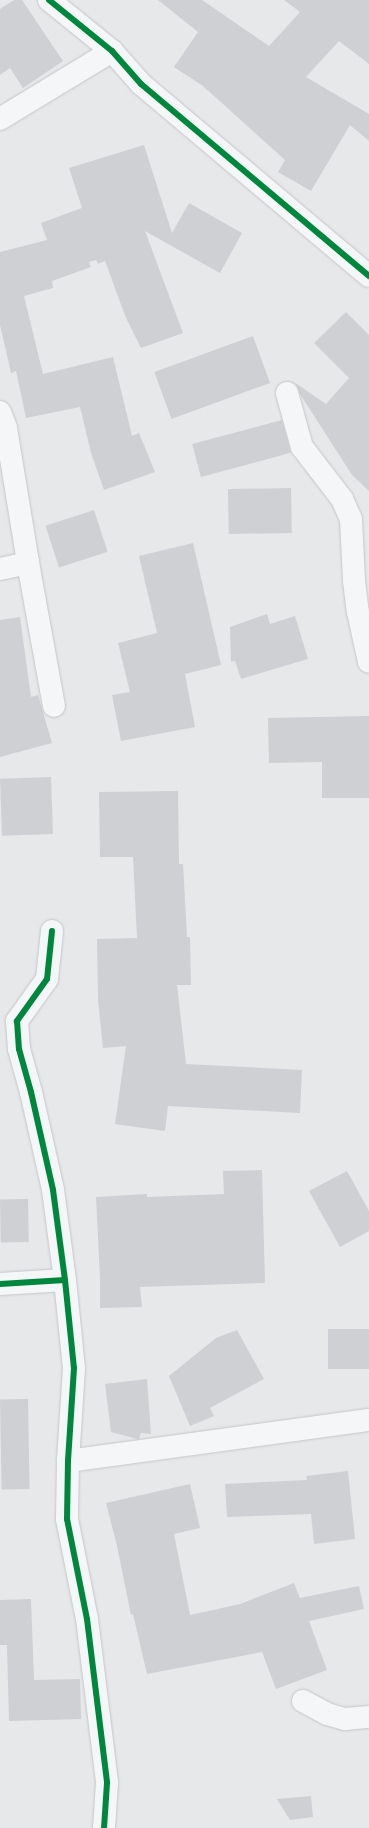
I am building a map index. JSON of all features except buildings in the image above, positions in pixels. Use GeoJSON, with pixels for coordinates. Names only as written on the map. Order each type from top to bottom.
{"type":"FeatureCollection","features":[{"type":"Feature","properties":{"kind":"street"},"geometry":{"type":"LineString","coordinates":[[49,0],[112,50],[141,84],[369,276]]}},
{"type":"Feature","properties":{"kind":"street"},"geometry":{"type":"LineString","coordinates":[[0,119],[112,50]]}},
{"type":"Feature","properties":{"kind":"street"},"geometry":{"type":"LineString","coordinates":[[287,393],[302,447],[342,499],[351,519],[354,581],[358,612],[369,662]]}},
{"type":"Feature","properties":{"kind":"street"},"geometry":{"type":"LineString","coordinates":[[0,412],[6,428],[28,563],[54,706]]}},
{"type":"Feature","properties":{"kind":"street"},"geometry":{"type":"LineString","coordinates":[[0,569],[28,563]]}},
{"type":"Feature","properties":{"kind":"street"},"geometry":{"type":"LineString","coordinates":[[52,931],[47,979],[17,1021],[19,1049],[31,1092],[53,1190],[66,1280],[74,1368],[68,1461],[67,1519],[87,1619],[107,1783],[104,1828]]}},
{"type":"Feature","properties":{"kind":"street"},"geometry":{"type":"LineString","coordinates":[[0,1284],[66,1280]]}},
{"type":"Feature","properties":{"kind":"street"},"geometry":{"type":"LineString","coordinates":[[68,1461],[369,1420]]}},
{"type":"Feature","properties":{"kind":"street"},"geometry":{"type":"LineString","coordinates":[[303,1701],[327,1714],[345,1719],[369,1717]]}},
{"type":"Feature","properties":{"kind":"cycle path"},"geometry":{"type":"LineString","coordinates":[[49,0],[112,51],[141,84],[369,276]]}},
{"type":"Feature","properties":{"kind":"cycle path"},"geometry":{"type":"LineString","coordinates":[[52,931],[47,979],[17,1021],[19,1049],[31,1092],[53,1190],[65,1280]]}},
{"type":"Feature","properties":{"kind":"cycle path"},"geometry":{"type":"LineString","coordinates":[[0,1284],[65,1280],[74,1368],[68,1461],[67,1519],[87,1619],[107,1783],[104,1828]]}}]}
